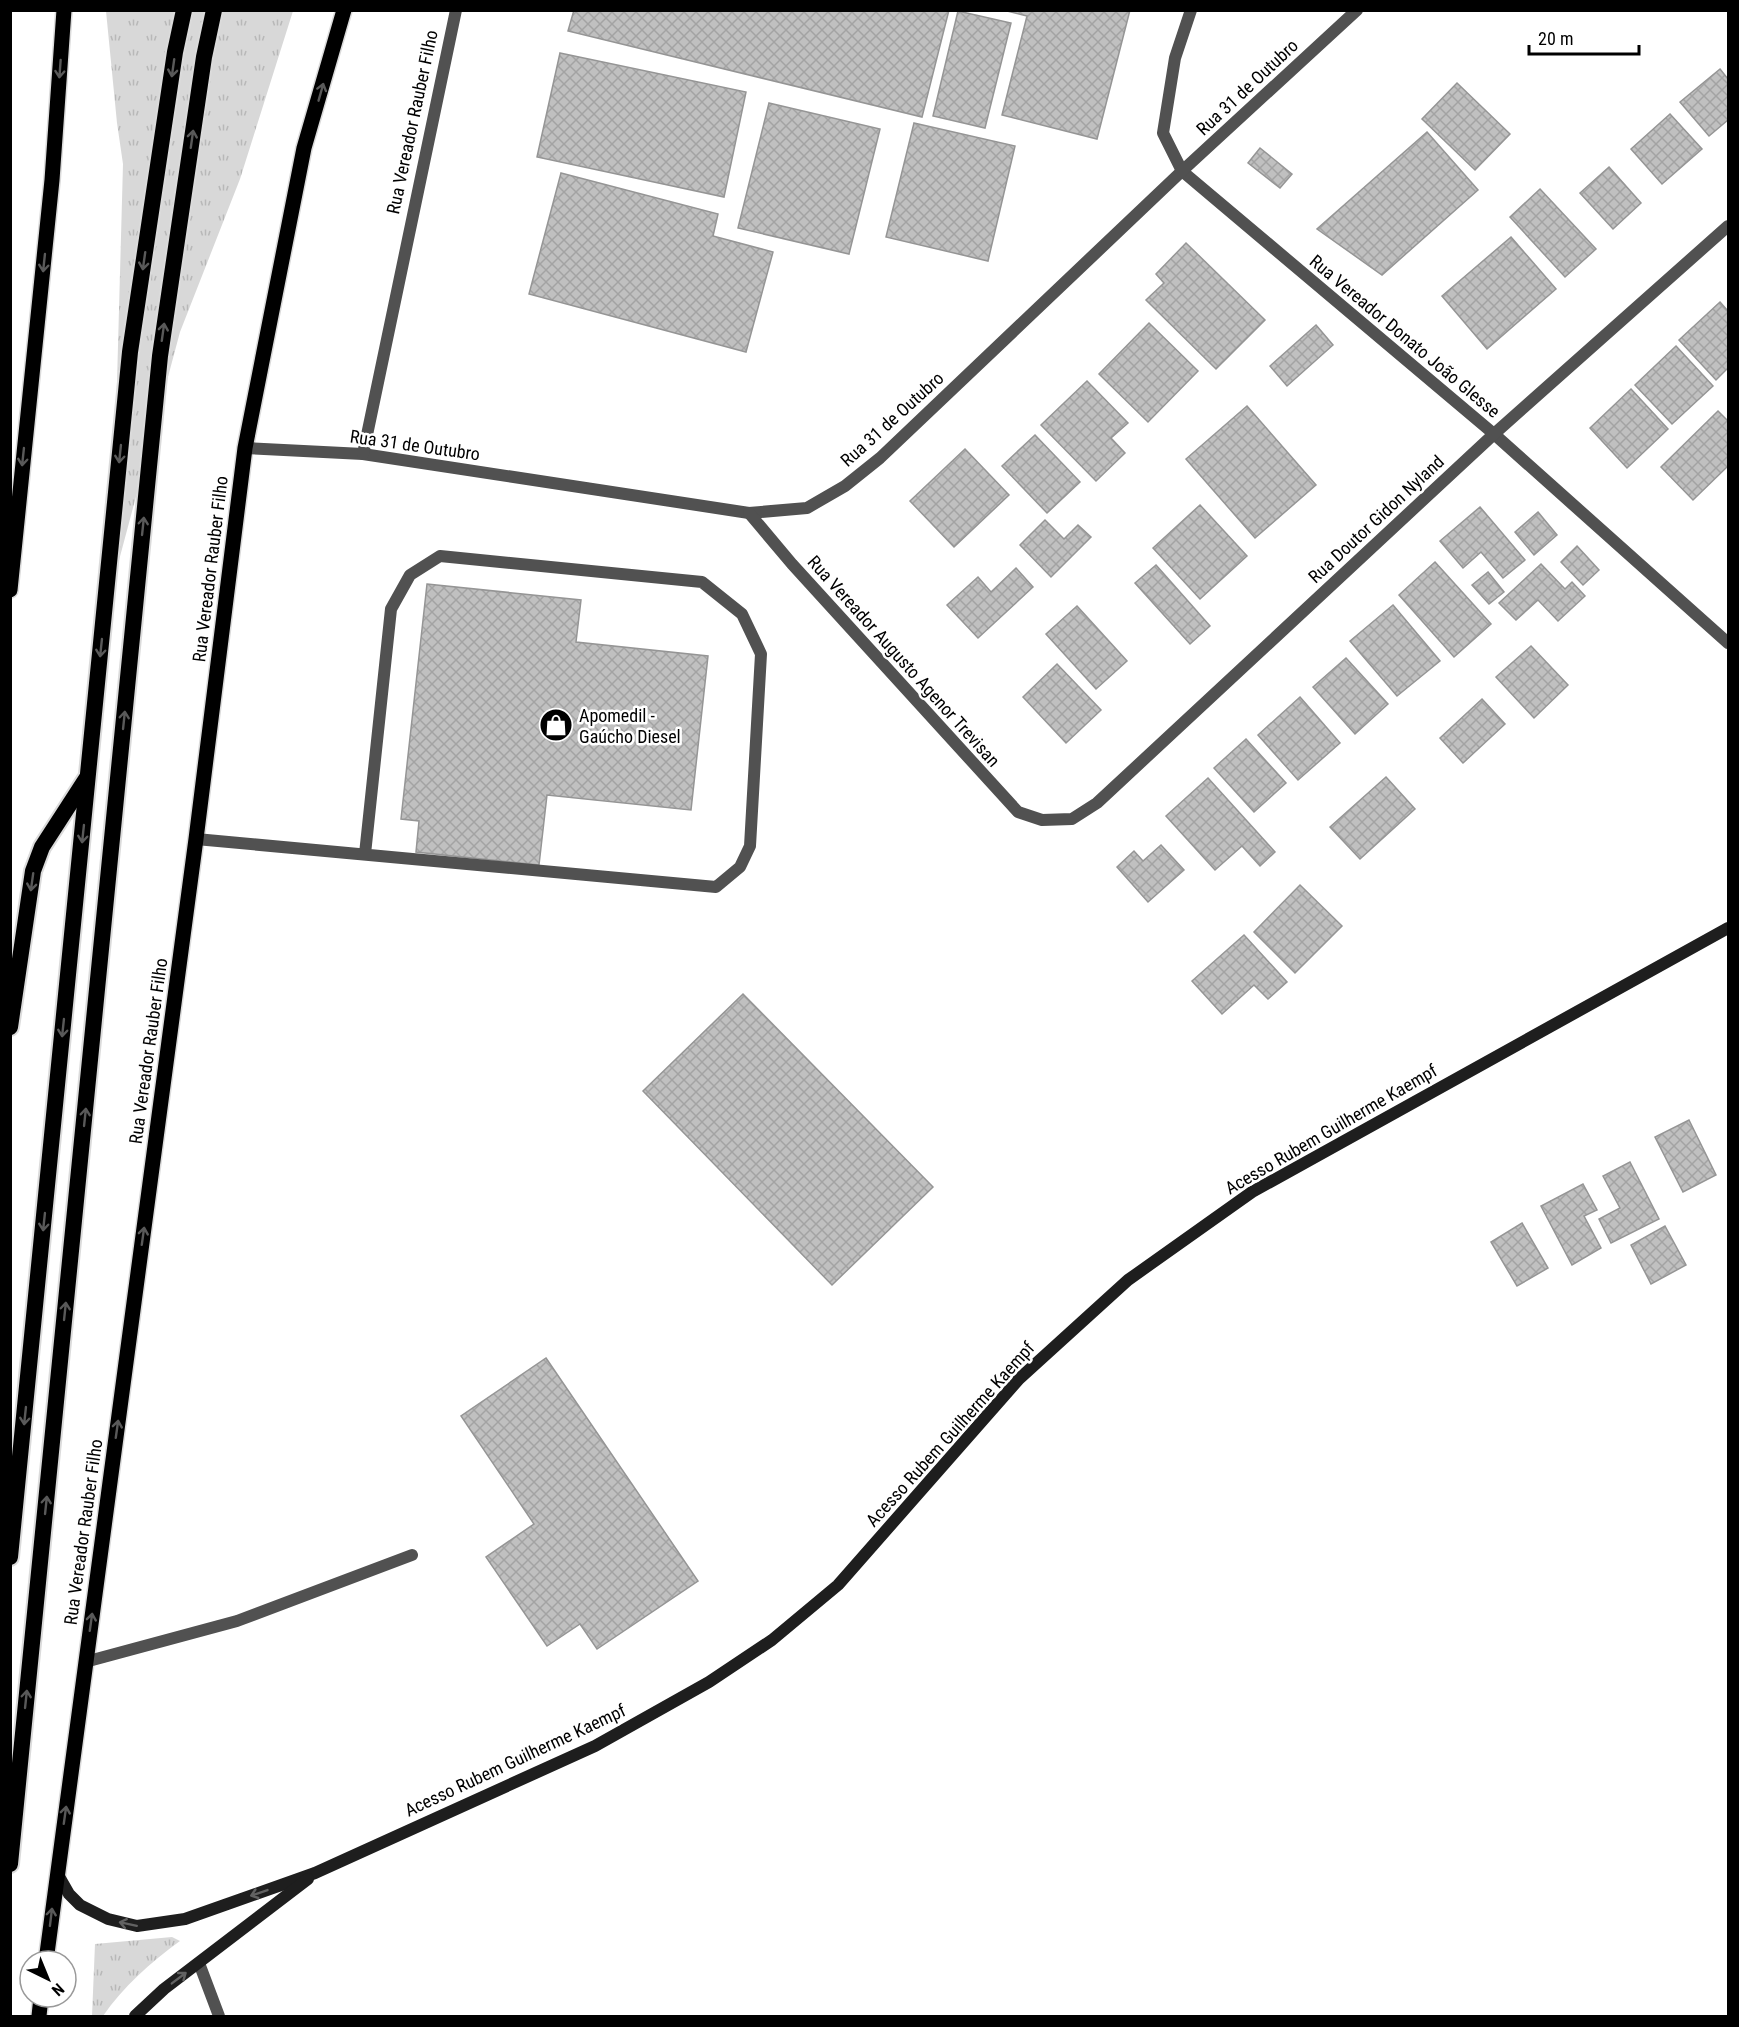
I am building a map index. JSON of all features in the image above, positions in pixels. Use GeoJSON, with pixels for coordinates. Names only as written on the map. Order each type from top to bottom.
{"type":"FeatureCollection","features":[{"type":"Feature","properties":{"kind":"highway"},"geometry":{"type":"LineString","coordinates":[[10,1557],[130,352],[175,52],[184,10]]}},
{"type":"Feature","properties":{"kind":"highway"},"geometry":{"type":"LineString","coordinates":[[10,1864],[160,356],[204,57],[214,10]]}},
{"type":"Feature","properties":{"kind":"highway"},"geometry":{"type":"LineString","coordinates":[[10,1027],[33,871],[42,848],[89,776]]}},
{"type":"Feature","properties":{"kind":"main road"},"geometry":{"type":"LineString","coordinates":[[10,590],[52,180],[64,10]]}},
{"type":"Feature","properties":{"kind":"main road","name":"Rua Vereador Rauber Filho"},"geometry":{"type":"LineString","coordinates":[[48,1949],[196,839],[245,448],[304,148],[344,10]]}},
{"type":"Feature","properties":{"kind":"main road","name":"Acesso Rubem Guilherme Kaempf"},"geometry":{"type":"LineString","coordinates":[[57,1873],[69,1894],[80,1905],[108,1919],[137,1926],[185,1919],[315,1874],[595,1746],[709,1682],[772,1640],[838,1585],[1019,1379],[1128,1280],[1252,1192],[1728,928]]}},
{"type":"Feature","properties":{"kind":"main road","name":"Acesso Rubem Guilherme Kaempf"},"geometry":{"type":"LineString","coordinates":[[135,2016],[164,1989],[315,1874]]}},
{"type":"Feature","properties":{"kind":"street","name":"Rua Vereador Rauber Filho"},"geometry":{"type":"LineString","coordinates":[[363,453],[456,10]]}},
{"type":"Feature","properties":{"kind":"street","name":"Rua Vereador Donato João Glesse"},"geometry":{"type":"LineString","coordinates":[[1191,10],[1175,58],[1163,133],[1182,171],[1494,434],[1728,643]]}},
{"type":"Feature","properties":{"kind":"street","name":"Rua 31 de Outubro"},"geometry":{"type":"LineString","coordinates":[[245,448],[363,453],[749,513],[807,507],[845,486],[880,458],[1182,171],[1357,10]]}},
{"type":"Feature","properties":{"kind":"street","name":"Rua Doutor Gidon Nyland"},"geometry":{"type":"LineString","coordinates":[[1042,820],[1072,819],[1097,803],[1494,434],[1728,226]]}},
{"type":"Feature","properties":{"kind":"street","name":"Rua Vereador Augusto Agenor Trevisan"},"geometry":{"type":"LineString","coordinates":[[749,513],[792,564],[1018,812],[1042,820]]}},
{"type":"Feature","properties":{"kind":"street"},"geometry":{"type":"LineString","coordinates":[[196,839],[716,887],[740,867],[750,846],[761,654],[742,614],[702,582],[440,556],[410,574],[391,609],[365,854]]}},
{"type":"Feature","properties":{"kind":"street"},"geometry":{"type":"LineString","coordinates":[[85,1662],[237,1621],[412,1556]]}},
{"type":"Feature","properties":{"kind":"street"},"geometry":{"type":"LineString","coordinates":[[199,1963],[219,2016]]}},
{"type":"Feature","properties":{"kind":"green space"},"geometry":{"type":"Polygon","coordinates":[[[106,11],[293,11],[240,179],[180,332],[118,564],[115,567],[112,564],[123,164],[106,11]]]}},
{"type":"Feature","properties":{"kind":"green space"},"geometry":{"type":"Polygon","coordinates":[[[172,1937],[180,1941],[138,1976],[103,2016],[92,2016],[95,1944],[172,1937]]]}},
{"type":"Feature","properties":{"kind":"building"},"geometry":{"type":"Polygon","coordinates":[[[574,10],[949,10],[922,117],[568,31],[574,10]]]}},
{"type":"Feature","properties":{"kind":"building"},"geometry":{"type":"Polygon","coordinates":[[[1003,10],[1130,10],[1097,139],[1002,115],[1027,16],[1003,10]]]}},
{"type":"Feature","properties":{"kind":"building"},"geometry":{"type":"Polygon","coordinates":[[[958,11],[1011,23],[985,128],[933,116],[958,11]]]}},
{"type":"Feature","properties":{"kind":"building"},"geometry":{"type":"Polygon","coordinates":[[[560,53],[746,92],[724,197],[537,157],[560,53]]]}},
{"type":"Feature","properties":{"kind":"building"},"geometry":{"type":"Polygon","coordinates":[[[1720,69],[1728,79],[1728,120],[1709,136],[1680,102],[1720,69]]]}},
{"type":"Feature","properties":{"kind":"building"},"geometry":{"type":"Polygon","coordinates":[[[1457,83],[1510,134],[1475,170],[1422,119],[1457,83]]]}},
{"type":"Feature","properties":{"kind":"building"},"geometry":{"type":"Polygon","coordinates":[[[769,103],[880,129],[849,254],[738,228],[769,103]]]}},
{"type":"Feature","properties":{"kind":"building"},"geometry":{"type":"Polygon","coordinates":[[[1670,114],[1702,149],[1662,184],[1631,149],[1670,114]]]}},
{"type":"Feature","properties":{"kind":"building"},"geometry":{"type":"Polygon","coordinates":[[[914,123],[1015,146],[988,261],[886,237],[914,123]]]}},
{"type":"Feature","properties":{"kind":"building"},"geometry":{"type":"Polygon","coordinates":[[[1427,132],[1478,190],[1382,275],[1317,229],[1427,132]]]}},
{"type":"Feature","properties":{"kind":"building"},"geometry":{"type":"Polygon","coordinates":[[[1260,148],[1292,174],[1280,188],[1248,163],[1260,148]]]}},
{"type":"Feature","properties":{"kind":"building"},"geometry":{"type":"Polygon","coordinates":[[[1609,167],[1641,203],[1613,229],[1580,193],[1609,167]]]}},
{"type":"Feature","properties":{"kind":"building"},"geometry":{"type":"Polygon","coordinates":[[[561,173],[718,214],[713,236],[773,252],[746,352],[529,294],[561,173]]]}},
{"type":"Feature","properties":{"kind":"building"},"geometry":{"type":"Polygon","coordinates":[[[1540,189],[1596,249],[1565,277],[1510,217],[1540,189]]]}},
{"type":"Feature","properties":{"kind":"building"},"geometry":{"type":"Polygon","coordinates":[[[1511,237],[1556,289],[1487,349],[1442,296],[1511,237]]]}},
{"type":"Feature","properties":{"kind":"building"},"geometry":{"type":"Polygon","coordinates":[[[1186,243],[1265,320],[1216,369],[1146,300],[1164,283],[1156,274],[1186,243]]]}},
{"type":"Feature","properties":{"kind":"building"},"geometry":{"type":"Polygon","coordinates":[[[1720,302],[1728,311],[1728,368],[1716,380],[1679,340],[1720,302]]]}},
{"type":"Feature","properties":{"kind":"building"},"geometry":{"type":"Polygon","coordinates":[[[1149,323],[1198,371],[1148,422],[1099,374],[1149,323]]]}},
{"type":"Feature","properties":{"kind":"building"},"geometry":{"type":"Polygon","coordinates":[[[1316,325],[1333,345],[1287,386],[1270,366],[1316,325]]]}},
{"type":"Feature","properties":{"kind":"building"},"geometry":{"type":"Polygon","coordinates":[[[1676,346],[1713,386],[1672,424],[1635,385],[1676,346]]]}},
{"type":"Feature","properties":{"kind":"building"},"geometry":{"type":"Polygon","coordinates":[[[1087,381],[1128,423],[1111,438],[1125,453],[1096,481],[1041,425],[1087,381]]]}},
{"type":"Feature","properties":{"kind":"building"},"geometry":{"type":"Polygon","coordinates":[[[1631,389],[1668,429],[1627,468],[1590,428],[1631,389]]]}},
{"type":"Feature","properties":{"kind":"building"},"geometry":{"type":"Polygon","coordinates":[[[1247,406],[1316,485],[1255,538],[1186,459],[1247,406]]]}},
{"type":"Feature","properties":{"kind":"building"},"geometry":{"type":"Polygon","coordinates":[[[1718,411],[1728,421],[1728,466],[1693,500],[1661,467],[1718,411]]]}},
{"type":"Feature","properties":{"kind":"building"},"geometry":{"type":"Polygon","coordinates":[[[1035,435],[1080,482],[1047,513],[1002,466],[1035,435]]]}},
{"type":"Feature","properties":{"kind":"building"},"geometry":{"type":"Polygon","coordinates":[[[965,449],[1009,495],[954,547],[910,501],[965,449]]]}},
{"type":"Feature","properties":{"kind":"building"},"geometry":{"type":"Polygon","coordinates":[[[1200,505],[1247,556],[1200,599],[1153,548],[1200,505]]]}},
{"type":"Feature","properties":{"kind":"building"},"geometry":{"type":"Polygon","coordinates":[[[1480,507],[1525,560],[1503,578],[1481,552],[1463,568],[1440,541],[1480,507]]]}},
{"type":"Feature","properties":{"kind":"building"},"geometry":{"type":"Polygon","coordinates":[[[1538,512],[1557,535],[1534,555],[1515,532],[1538,512]]]}},
{"type":"Feature","properties":{"kind":"building"},"geometry":{"type":"Polygon","coordinates":[[[1045,520],[1064,539],[1078,525],[1091,537],[1051,577],[1020,545],[1045,520]]]}},
{"type":"Feature","properties":{"kind":"building"},"geometry":{"type":"Polygon","coordinates":[[[1577,546],[1599,570],[1583,585],[1561,562],[1577,546]]]}},
{"type":"Feature","properties":{"kind":"building"},"geometry":{"type":"Polygon","coordinates":[[[1435,562],[1491,624],[1454,657],[1399,595],[1435,562]]]}},
{"type":"Feature","properties":{"kind":"building"},"geometry":{"type":"Polygon","coordinates":[[[1541,564],[1565,589],[1572,582],[1585,596],[1558,621],[1538,600],[1516,620],[1499,603],[1541,564]]]}},
{"type":"Feature","properties":{"kind":"building"},"geometry":{"type":"Polygon","coordinates":[[[1156,565],[1210,626],[1190,644],[1135,583],[1156,565]]]}},
{"type":"Feature","properties":{"kind":"building"},"geometry":{"type":"Polygon","coordinates":[[[1016,568],[1033,587],[978,638],[947,605],[978,577],[991,592],[1016,568]]]}},
{"type":"Feature","properties":{"kind":"building"},"geometry":{"type":"Polygon","coordinates":[[[1488,572],[1504,592],[1489,604],[1472,585],[1488,572]]]}},
{"type":"Feature","properties":{"kind":"building","name":"Apomedil - Gaúcho Diesel"},"geometry":{"type":"Polygon","coordinates":[[[427,584],[581,600],[576,642],[708,656],[691,810],[547,795],[539,865],[416,852],[419,821],[401,819],[427,584]]]}},
{"type":"Feature","properties":{"kind":"building"},"geometry":{"type":"Polygon","coordinates":[[[1393,605],[1440,661],[1397,696],[1350,641],[1393,605]]]}},
{"type":"Feature","properties":{"kind":"building"},"geometry":{"type":"Polygon","coordinates":[[[1077,606],[1127,661],[1096,689],[1046,634],[1077,606]]]}},
{"type":"Feature","properties":{"kind":"building"},"geometry":{"type":"Polygon","coordinates":[[[1531,646],[1568,685],[1534,718],[1496,677],[1531,646]]]}},
{"type":"Feature","properties":{"kind":"building"},"geometry":{"type":"Polygon","coordinates":[[[1346,658],[1388,704],[1355,734],[1313,687],[1346,658]]]}},
{"type":"Feature","properties":{"kind":"building"},"geometry":{"type":"Polygon","coordinates":[[[1057,664],[1101,710],[1066,743],[1023,697],[1057,664]]]}},
{"type":"Feature","properties":{"kind":"building"},"geometry":{"type":"Polygon","coordinates":[[[1300,697],[1340,743],[1298,780],[1258,735],[1300,697]]]}},
{"type":"Feature","properties":{"kind":"building"},"geometry":{"type":"Polygon","coordinates":[[[1482,699],[1505,724],[1463,763],[1440,738],[1482,699]]]}},
{"type":"Feature","properties":{"kind":"building"},"geometry":{"type":"Polygon","coordinates":[[[1246,739],[1286,783],[1254,812],[1214,768],[1246,739]]]}},
{"type":"Feature","properties":{"kind":"building"},"geometry":{"type":"Polygon","coordinates":[[[1386,777],[1415,809],[1360,859],[1330,827],[1386,777]]]}},
{"type":"Feature","properties":{"kind":"building"},"geometry":{"type":"Polygon","coordinates":[[[1208,778],[1275,852],[1260,866],[1242,846],[1215,870],[1166,816],[1208,778]]]}},
{"type":"Feature","properties":{"kind":"building"},"geometry":{"type":"Polygon","coordinates":[[[1161,845],[1184,870],[1148,902],[1117,867],[1134,851],[1143,861],[1161,845]]]}},
{"type":"Feature","properties":{"kind":"building"},"geometry":{"type":"Polygon","coordinates":[[[1300,885],[1342,926],[1295,973],[1254,932],[1300,885]]]}},
{"type":"Feature","properties":{"kind":"building"},"geometry":{"type":"Polygon","coordinates":[[[1244,935],[1287,982],[1268,999],[1254,985],[1222,1014],[1192,981],[1244,935]]]}},
{"type":"Feature","properties":{"kind":"building"},"geometry":{"type":"Polygon","coordinates":[[[743,994],[933,1187],[832,1285],[643,1091],[743,994]]]}},
{"type":"Feature","properties":{"kind":"building"},"geometry":{"type":"Polygon","coordinates":[[[1689,1120],[1716,1175],[1683,1192],[1655,1137],[1689,1120]]]}},
{"type":"Feature","properties":{"kind":"building"},"geometry":{"type":"Polygon","coordinates":[[[1630,1162],[1659,1219],[1611,1243],[1599,1219],[1620,1208],[1603,1176],[1630,1162]]]}},
{"type":"Feature","properties":{"kind":"building"},"geometry":{"type":"Polygon","coordinates":[[[1583,1184],[1597,1210],[1584,1216],[1601,1248],[1572,1265],[1541,1206],[1583,1184]]]}},
{"type":"Feature","properties":{"kind":"building"},"geometry":{"type":"Polygon","coordinates":[[[1522,1223],[1548,1268],[1517,1286],[1491,1242],[1522,1223]]]}},
{"type":"Feature","properties":{"kind":"building"},"geometry":{"type":"Polygon","coordinates":[[[1665,1226],[1686,1265],[1651,1284],[1631,1245],[1665,1226]]]}},
{"type":"Feature","properties":{"kind":"building"},"geometry":{"type":"Polygon","coordinates":[[[546,1358],[698,1581],[597,1649],[580,1624],[547,1646],[486,1557],[534,1524],[461,1416],[546,1358]]]}},
{"type":"Feature","properties":{"kind":"place","name":"Apomedil - Gaúcho Diesel"},"geometry":{"type":"Point","coordinates":[556,725]}}]}
